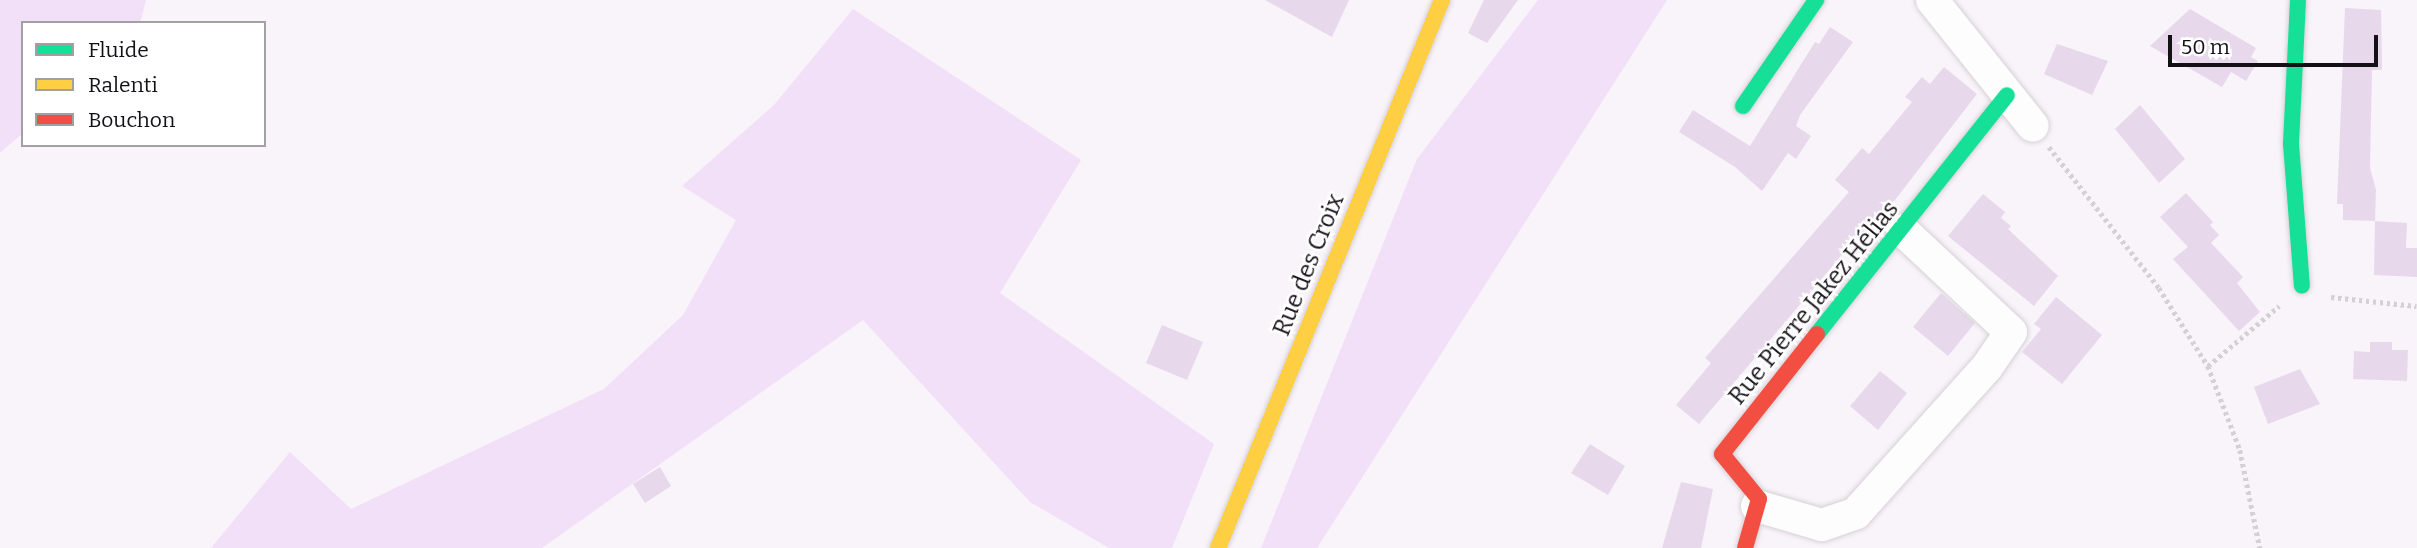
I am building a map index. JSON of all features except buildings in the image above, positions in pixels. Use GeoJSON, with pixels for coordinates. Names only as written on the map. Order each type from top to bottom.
{"type":"FeatureCollection","features":[{"type":"Feature","properties":{"kind":"street","name":"Rue des Croix"},"geometry":{"type":"LineString","coordinates":[[1218,548],[1442,0]]}},
{"type":"Feature","properties":{"kind":"street"},"geometry":{"type":"LineString","coordinates":[[1743,106],[1816,0]]}},
{"type":"Feature","properties":{"kind":"street"},"geometry":{"type":"LineString","coordinates":[[1932,0],[2033,126]]}},
{"type":"Feature","properties":{"kind":"street"},"geometry":{"type":"LineString","coordinates":[[2292,5],[2291,144],[2302,286]]}},
{"type":"Feature","properties":{"kind":"street","name":"Rue Pierre Jakez Hélias"},"geometry":{"type":"LineString","coordinates":[[1757,506],[1759,499],[1722,454],[2007,95]]}},
{"type":"Feature","properties":{"kind":"street"},"geometry":{"type":"LineString","coordinates":[[1745,548],[1757,506],[1822,526],[1856,513],[1987,367],[2011,332],[1902,230]]}},
{"type":"Feature","properties":{"kind":"path"},"geometry":{"type":"LineString","coordinates":[[2033,126],[2160,288],[2208,366],[2241,450],[2260,548]]}},
{"type":"Feature","properties":{"kind":"path"},"geometry":{"type":"LineString","coordinates":[[2208,366],[2302,286],[2342,301],[2417,306]]}},
{"type":"Feature","properties":{"kind":"shaded area"},"geometry":{"type":"Polygon","coordinates":[[[0,0],[146,0],[141,21],[21,21],[21,135],[0,153],[0,0]]]}},
{"type":"Feature","properties":{"kind":"shaded area"},"geometry":{"type":"Polygon","coordinates":[[[1538,0],[1667,0],[1317,548],[1261,548],[1417,159],[1538,0]]]}},
{"type":"Feature","properties":{"kind":"shaded area"},"geometry":{"type":"Polygon","coordinates":[[[853,9],[1081,160],[1000,293],[1214,444],[1172,548],[1109,548],[1030,502],[863,320],[542,548],[211,548],[290,452],[351,509],[604,389],[683,315],[736,220],[682,186],[774,105],[853,9]]]}},
{"type":"Feature","properties":{"kind":"traffic: fast"},"geometry":{"type":"LineString","coordinates":[[1743,106],[1816,0]]}},
{"type":"Feature","properties":{"kind":"traffic: fast"},"geometry":{"type":"LineString","coordinates":[[2298,0],[2291,144],[2302,286]]}},
{"type":"Feature","properties":{"kind":"traffic: fast"},"geometry":{"type":"LineString","coordinates":[[1817,334],[2007,95]]}},
{"type":"Feature","properties":{"kind":"traffic: slow"},"geometry":{"type":"LineString","coordinates":[[1218,548],[1442,0]]}},
{"type":"Feature","properties":{"kind":"traffic: jam"},"geometry":{"type":"LineString","coordinates":[[1745,548],[1759,499],[1722,454],[1817,334]]}}]}
